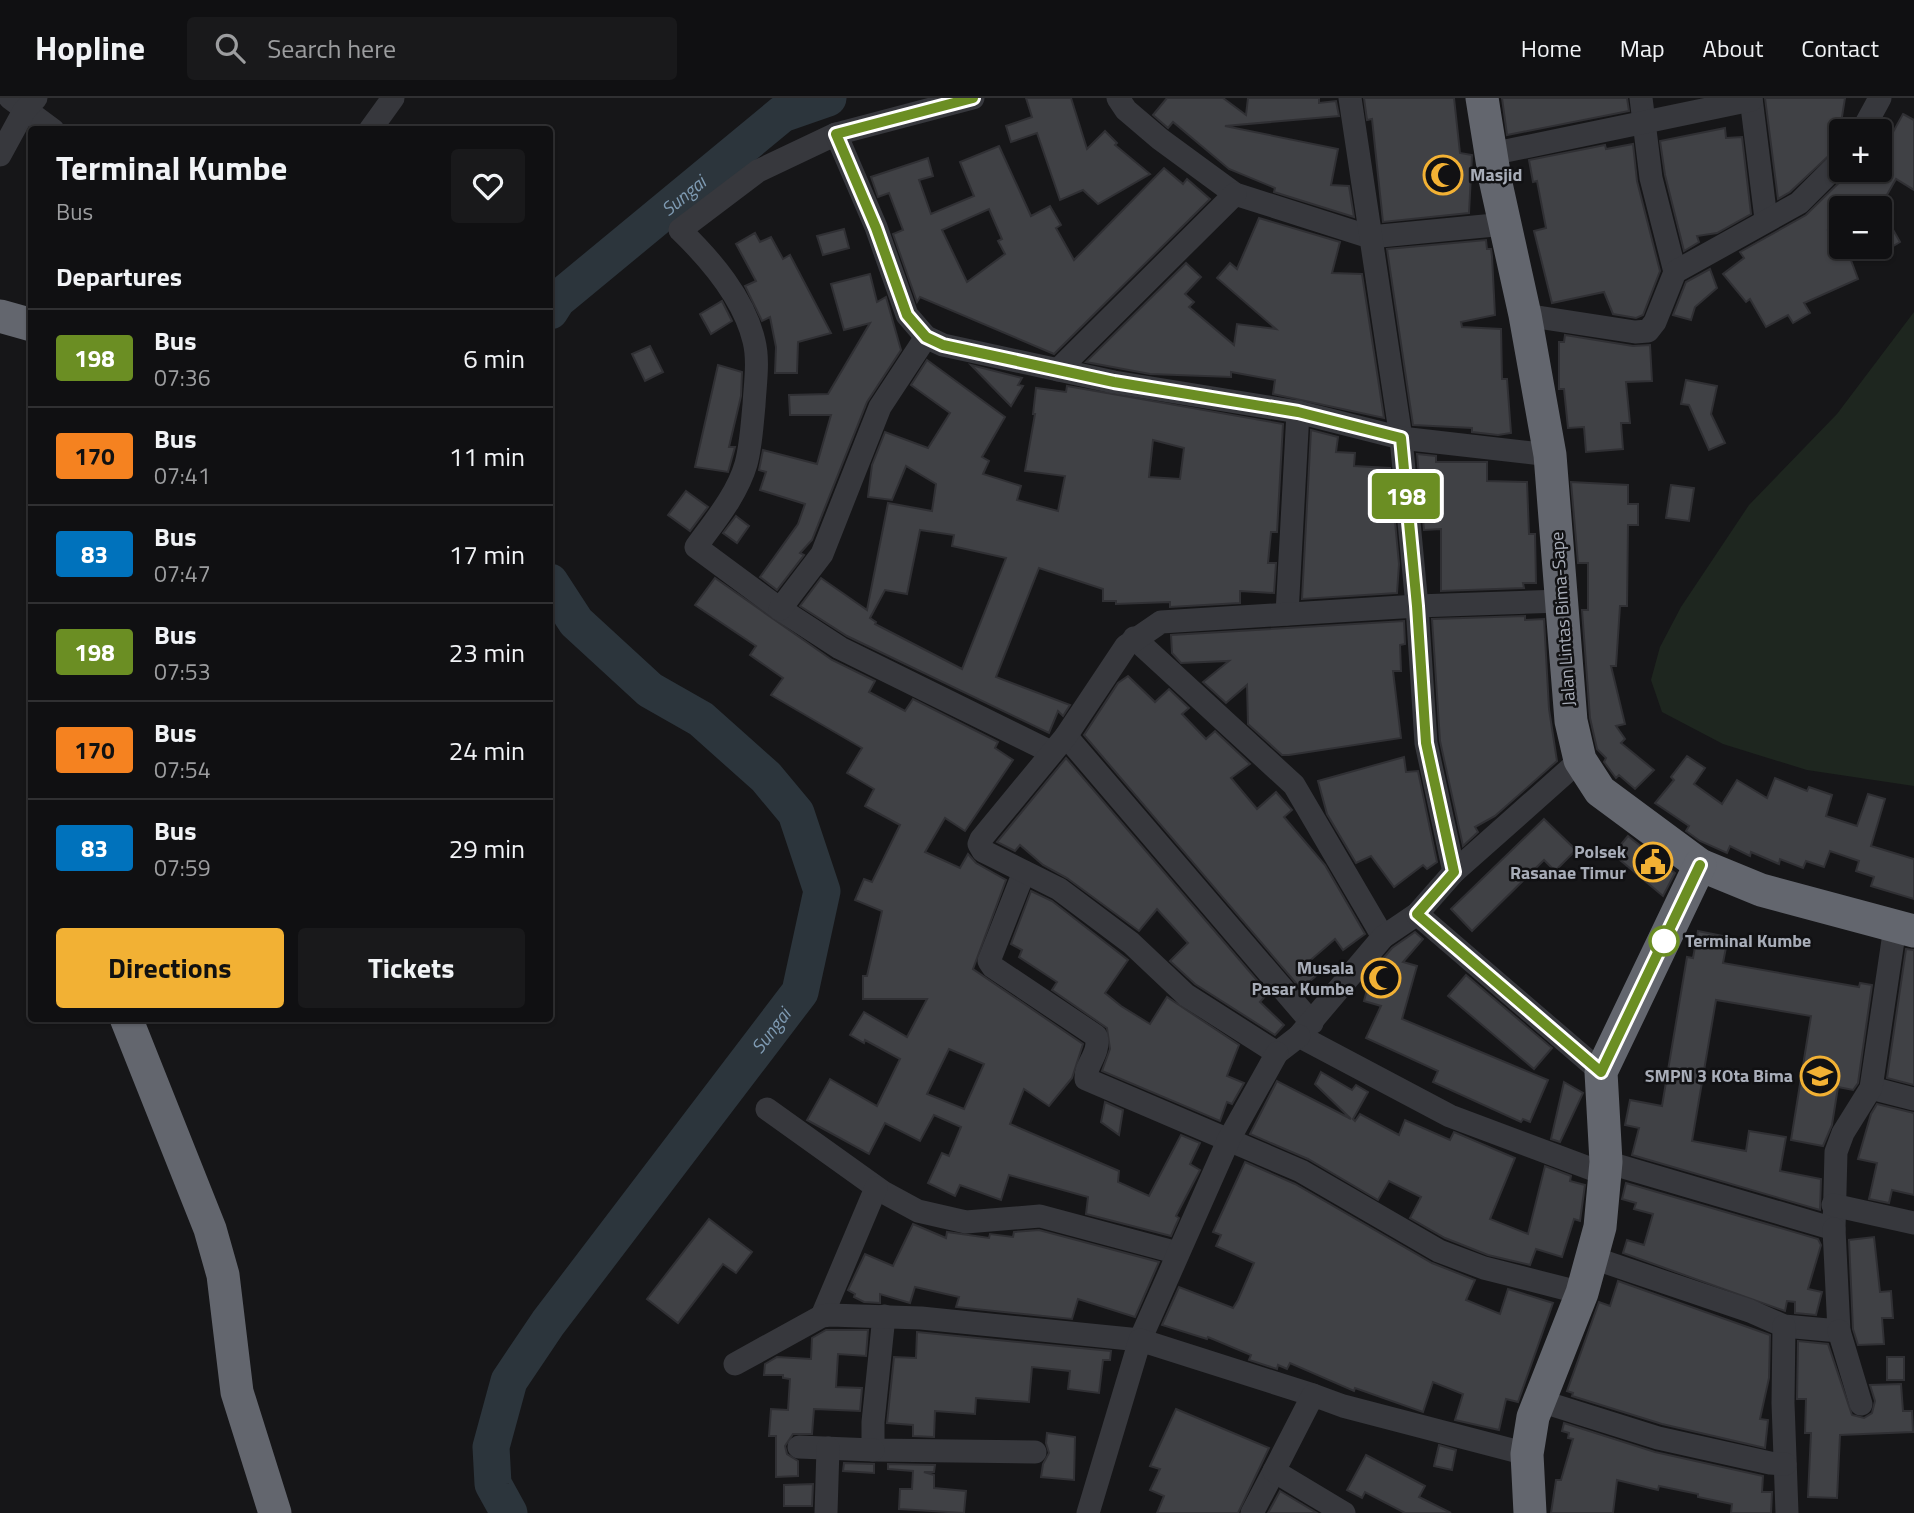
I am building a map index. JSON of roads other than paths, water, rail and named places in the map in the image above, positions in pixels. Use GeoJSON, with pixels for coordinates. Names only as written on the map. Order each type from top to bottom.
{"type":"FeatureCollection","features":[{"type":"Feature","properties":{"kind":"highway","name":"Jalan Lintas Bima-Sape"},"geometry":{"type":"LineString","coordinates":[[1482,98],[1550,455],[1571,721],[1580,760],[1600,791],[1700,865],[1760,890],[1904,929]]}},
{"type":"Feature","properties":{"kind":"highway"},"geometry":{"type":"LineString","coordinates":[[0,316],[28,324]]}},
{"type":"Feature","properties":{"kind":"highway"},"geometry":{"type":"LineString","coordinates":[[1530,1513],[1527,1454],[1537,1400],[1582,1293],[1593,1258],[1606,1168],[1601,1072],[1700,865]]}},
{"type":"Feature","properties":{"kind":"highway"},"geometry":{"type":"LineString","coordinates":[[128,1022],[210,1229],[223,1275],[237,1392],[275,1513]]}},
{"type":"Feature","properties":{"kind":"street"},"geometry":{"type":"LineString","coordinates":[[373,126],[393,98]]}},
{"type":"Feature","properties":{"kind":"street"},"geometry":{"type":"LineString","coordinates":[[973,98],[836,134],[758,171],[680,230],[709,258],[743,313],[755,343],[752,430],[746,466],[730,500],[696,547],[780,609],[840,648],[1058,744],[1306,1030],[1450,1116],[1606,1168],[1834,1229]]}},
{"type":"Feature","properties":{"kind":"street"},"geometry":{"type":"LineString","coordinates":[[1118,98],[1126,110],[1160,139],[1235,194],[1370,237],[1505,224]]}},
{"type":"Feature","properties":{"kind":"street"},"geometry":{"type":"LineString","coordinates":[[1350,98],[1401,438],[1417,606],[1426,743],[1454,872]]}},
{"type":"Feature","properties":{"kind":"street"},"geometry":{"type":"LineString","coordinates":[[1525,315],[1635,332],[1648,331],[1655,322],[1675,272],[1651,178],[1641,98]]}},
{"type":"Feature","properties":{"kind":"street"},"geometry":{"type":"LineString","coordinates":[[1869,119],[1880,98]]}},
{"type":"Feature","properties":{"kind":"street"},"geometry":{"type":"LineString","coordinates":[[1492,154],[1751,99],[1766,219]]}},
{"type":"Feature","properties":{"kind":"street"},"geometry":{"type":"LineString","coordinates":[[0,155],[23,102],[49,126]]}},
{"type":"Feature","properties":{"kind":"street"},"geometry":{"type":"LineString","coordinates":[[836,134],[876,228],[907,315],[926,337],[943,345],[1058,370],[1298,412],[1401,438],[1550,455]]}},
{"type":"Feature","properties":{"kind":"street"},"geometry":{"type":"LineString","coordinates":[[1675,272],[1799,203],[1829,173]]}},
{"type":"Feature","properties":{"kind":"street"},"geometry":{"type":"LineString","coordinates":[[1058,370],[1235,194]]}},
{"type":"Feature","properties":{"kind":"street"},"geometry":{"type":"LineString","coordinates":[[780,609],[821,554],[880,407],[926,337]]}},
{"type":"Feature","properties":{"kind":"street"},"geometry":{"type":"LineString","coordinates":[[1287,614],[1298,412]]}},
{"type":"Feature","properties":{"kind":"street"},"geometry":{"type":"LineString","coordinates":[[1277,1053],[1186,995],[1131,943],[1059,889],[983,851],[979,844],[1058,744],[1134,638],[1160,622],[1417,606],[1561,601]]}},
{"type":"Feature","properties":{"kind":"street"},"geometry":{"type":"LineString","coordinates":[[1134,638],[1294,785],[1383,937]]}},
{"type":"Feature","properties":{"kind":"street"},"geometry":{"type":"LineString","coordinates":[[1088,1513],[1140,1340],[1229,1139],[1277,1053],[1306,1030],[1383,937],[1417,914],[1454,872],[1580,760]]}},
{"type":"Feature","properties":{"kind":"street"},"geometry":{"type":"LineString","coordinates":[[1024,873],[989,955],[993,967],[1096,1036],[1098,1047],[1085,1074],[1086,1079],[1301,1171],[1439,1251],[1484,1268],[1582,1293]]}},
{"type":"Feature","properties":{"kind":"street"},"geometry":{"type":"LineString","coordinates":[[1417,914],[1601,1072]]}},
{"type":"Feature","properties":{"kind":"street"},"geometry":{"type":"LineString","coordinates":[[1861,1404],[1839,1331],[1833,1205],[1836,1152],[1843,1133],[1871,1088],[1904,929]]}},
{"type":"Feature","properties":{"kind":"street"},"geometry":{"type":"LineString","coordinates":[[1871,1088],[1914,1099]]}},
{"type":"Feature","properties":{"kind":"street"},"geometry":{"type":"LineString","coordinates":[[767,1109],[876,1188],[904,1205],[939,1218],[966,1222],[1040,1216],[1178,1253]]}},
{"type":"Feature","properties":{"kind":"street"},"geometry":{"type":"LineString","coordinates":[[821,1316],[876,1188]]}},
{"type":"Feature","properties":{"kind":"street"},"geometry":{"type":"LineString","coordinates":[[1833,1205],[1914,1223]]}},
{"type":"Feature","properties":{"kind":"street"},"geometry":{"type":"LineString","coordinates":[[1593,1258],[1750,1311],[1784,1326],[1839,1331]]}},
{"type":"Feature","properties":{"kind":"street"},"geometry":{"type":"LineString","coordinates":[[735,1364],[821,1316],[884,1316],[987,1323],[1140,1340],[1343,1406],[1527,1454]]}},
{"type":"Feature","properties":{"kind":"street"},"geometry":{"type":"LineString","coordinates":[[873,1450],[873,1422],[884,1316]]}},
{"type":"Feature","properties":{"kind":"street"},"geometry":{"type":"LineString","coordinates":[[1784,1326],[1787,1513]]}},
{"type":"Feature","properties":{"kind":"street"},"geometry":{"type":"LineString","coordinates":[[1252,1513],[1313,1395]]}},
{"type":"Feature","properties":{"kind":"street"},"geometry":{"type":"LineString","coordinates":[[1537,1400],[1658,1438],[1785,1464]]}},
{"type":"Feature","properties":{"kind":"street"},"geometry":{"type":"LineString","coordinates":[[799,1447],[1035,1452]]}},
{"type":"Feature","properties":{"kind":"street"},"geometry":{"type":"LineString","coordinates":[[826,1513],[828,1448]]}},
{"type":"Feature","properties":{"kind":"street"},"geometry":{"type":"LineString","coordinates":[[1274,1471],[1344,1513]]}},
{"type":"Feature","properties":{"kind":"waterway","name":"Sungai"},"geometry":{"type":"LineString","coordinates":[[553,306],[557,300],[782,114],[828,98]]}},
{"type":"Feature","properties":{"kind":"waterway","name":"Sungai"},"geometry":{"type":"LineString","coordinates":[[509,1513],[493,1484],[491,1447],[509,1381],[548,1323],[800,992],[822,891],[796,813],[766,777],[701,719],[650,690],[576,622],[553,587]]}},
{"type":"Feature","properties":{"kind":"place","name":"Masjid"},"geometry":{"type":"Point","coordinates":[1443,175]}},
{"type":"Feature","properties":{"kind":"place","name":"Polsek Rasanae Timur"},"geometry":{"type":"Point","coordinates":[1653,862]}},
{"type":"Feature","properties":{"kind":"place","name":"Terminal Kumbe"},"geometry":{"type":"Point","coordinates":[1664,941]}},
{"type":"Feature","properties":{"kind":"place","name":"Musala Pasar Kumbe"},"geometry":{"type":"Point","coordinates":[1381,978]}},
{"type":"Feature","properties":{"kind":"place","name":"SMPN 3 KOta Bima"},"geometry":{"type":"Point","coordinates":[1820,1076]}}]}
